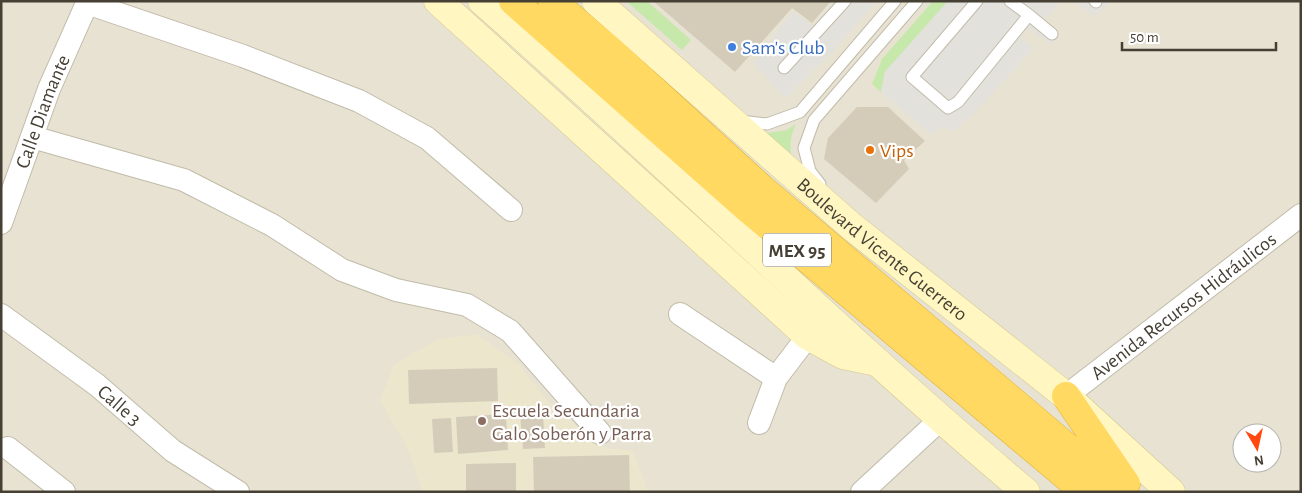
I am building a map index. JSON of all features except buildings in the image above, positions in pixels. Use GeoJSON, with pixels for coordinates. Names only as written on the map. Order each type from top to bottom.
{"type":"FeatureCollection","features":[{"type":"Feature","properties":{"kind":"highway","name":"MEX 95"},"geometry":{"type":"LineString","coordinates":[[513,1],[748,208],[1085,492]]}},
{"type":"Feature","properties":{"kind":"highway","name":"Boulevard Vicente Guerrero"},"geometry":{"type":"LineString","coordinates":[[552,1],[612,52],[761,188],[1120,492]]}},
{"type":"Feature","properties":{"kind":"highway"},"geometry":{"type":"LineString","coordinates":[[582,1],[612,52]]}},
{"type":"Feature","properties":{"kind":"highway"},"geometry":{"type":"LineString","coordinates":[[1066,396],[1131,492]]}},
{"type":"Feature","properties":{"kind":"main road"},"geometry":{"type":"LineString","coordinates":[[438,1],[808,336],[843,355],[879,363]]}},
{"type":"Feature","properties":{"kind":"main road"},"geometry":{"type":"LineString","coordinates":[[482,1],[574,82],[879,363],[1022,490]]}},
{"type":"Feature","properties":{"kind":"main road","name":"Boulevard Vicente Guerrero"},"geometry":{"type":"LineString","coordinates":[[596,1],[851,226],[1066,396],[1171,492]]}},
{"type":"Feature","properties":{"kind":"street"},"geometry":{"type":"LineString","coordinates":[[88,2],[243,56],[359,101],[427,138],[512,210]]}},
{"type":"Feature","properties":{"kind":"street","name":"Calle Diamante"},"geometry":{"type":"LineString","coordinates":[[1,223],[49,89],[88,2]]}},
{"type":"Feature","properties":{"kind":"street"},"geometry":{"type":"LineString","coordinates":[[32,137],[184,180],[272,226],[342,270],[396,290],[466,305],[510,331],[600,433]]}},
{"type":"Feature","properties":{"kind":"street","name":"Avenida Recursos Hidráulicos"},"geometry":{"type":"LineString","coordinates":[[1066,396],[1301,215]]}},
{"type":"Feature","properties":{"kind":"street"},"geometry":{"type":"LineString","coordinates":[[680,314],[776,378]]}},
{"type":"Feature","properties":{"kind":"street","name":"Calle 3"},"geometry":{"type":"LineString","coordinates":[[1,315],[98,386],[173,451],[238,492]]}},
{"type":"Feature","properties":{"kind":"street"},"geometry":{"type":"LineString","coordinates":[[759,423],[776,378],[808,336]]}},
{"type":"Feature","properties":{"kind":"street"},"geometry":{"type":"LineString","coordinates":[[862,492],[942,418]]}},
{"type":"Feature","properties":{"kind":"street"},"geometry":{"type":"LineString","coordinates":[[8,448],[64,492]]}},
{"type":"Feature","properties":{"kind":"lane"},"geometry":{"type":"LineString","coordinates":[[784,68],[845,1]]}},
{"type":"Feature","properties":{"kind":"lane"},"geometry":{"type":"LineString","coordinates":[[728,119],[767,124],[800,112],[895,1]]}},
{"type":"Feature","properties":{"kind":"lane"},"geometry":{"type":"LineString","coordinates":[[851,226],[810,171],[804,148],[814,120],[917,1]]}},
{"type":"Feature","properties":{"kind":"lane"},"geometry":{"type":"LineString","coordinates":[[977,1],[912,77],[948,108],[958,102],[1029,15]]}},
{"type":"Feature","properties":{"kind":"lane"},"geometry":{"type":"LineString","coordinates":[[1010,1],[1052,34]]}},
{"type":"Feature","properties":{"kind":"lane"},"geometry":{"type":"LineString","coordinates":[[800,112],[814,120]]}},
{"type":"Feature","properties":{"kind":"shaded area"},"geometry":{"type":"Polygon","coordinates":[[[1,1],[1301,1],[1301,492],[1,492],[1,1]]]}},
{"type":"Feature","properties":{"kind":"shaded area"},"geometry":{"type":"Polygon","coordinates":[[[834,1],[876,1],[832,52],[786,98],[753,63],[793,11],[813,26],[834,1]]]}},
{"type":"Feature","properties":{"kind":"shaded area"},"geometry":{"type":"Polygon","coordinates":[[[948,1],[1061,1],[1042,22],[1060,37],[1050,44],[1029,29],[1017,35],[1033,49],[976,111],[952,132],[942,126],[931,135],[881,92],[885,72],[948,1]]]}},
{"type":"Feature","properties":{"kind":"shaded area"},"geometry":{"type":"Polygon","coordinates":[[[1075,1],[1112,1],[1094,17],[1075,1]]]}},
{"type":"Feature","properties":{"kind":"shaded area","name":"Escuela Secundaria Galo Soberón y Parra"},"geometry":{"type":"Polygon","coordinates":[[[477,334],[518,364],[548,401],[595,442],[608,448],[633,451],[648,492],[422,492],[409,451],[380,400],[394,365],[436,340],[477,334]]]}},
{"type":"Feature","properties":{"kind":"green space"},"geometry":{"type":"Polygon","coordinates":[[[626,1],[647,1],[691,40],[682,50],[626,1]]]}},
{"type":"Feature","properties":{"kind":"green space"},"geometry":{"type":"Polygon","coordinates":[[[933,1],[948,1],[885,72],[881,92],[872,84],[882,59],[933,1]]]}},
{"type":"Feature","properties":{"kind":"green space"},"geometry":{"type":"Polygon","coordinates":[[[796,124],[790,144],[794,165],[762,134],[787,130],[796,124]]]}},
{"type":"Feature","properties":{"kind":"place","name":"Sam's Club"},"geometry":{"type":"Point","coordinates":[732,47]}},
{"type":"Feature","properties":{"kind":"place","name":"Vips"},"geometry":{"type":"Point","coordinates":[870,150]}},
{"type":"Feature","properties":{"kind":"place","name":"Escuela Secundaria Galo Soberón y Parra"},"geometry":{"type":"Point","coordinates":[482,421]}}]}
